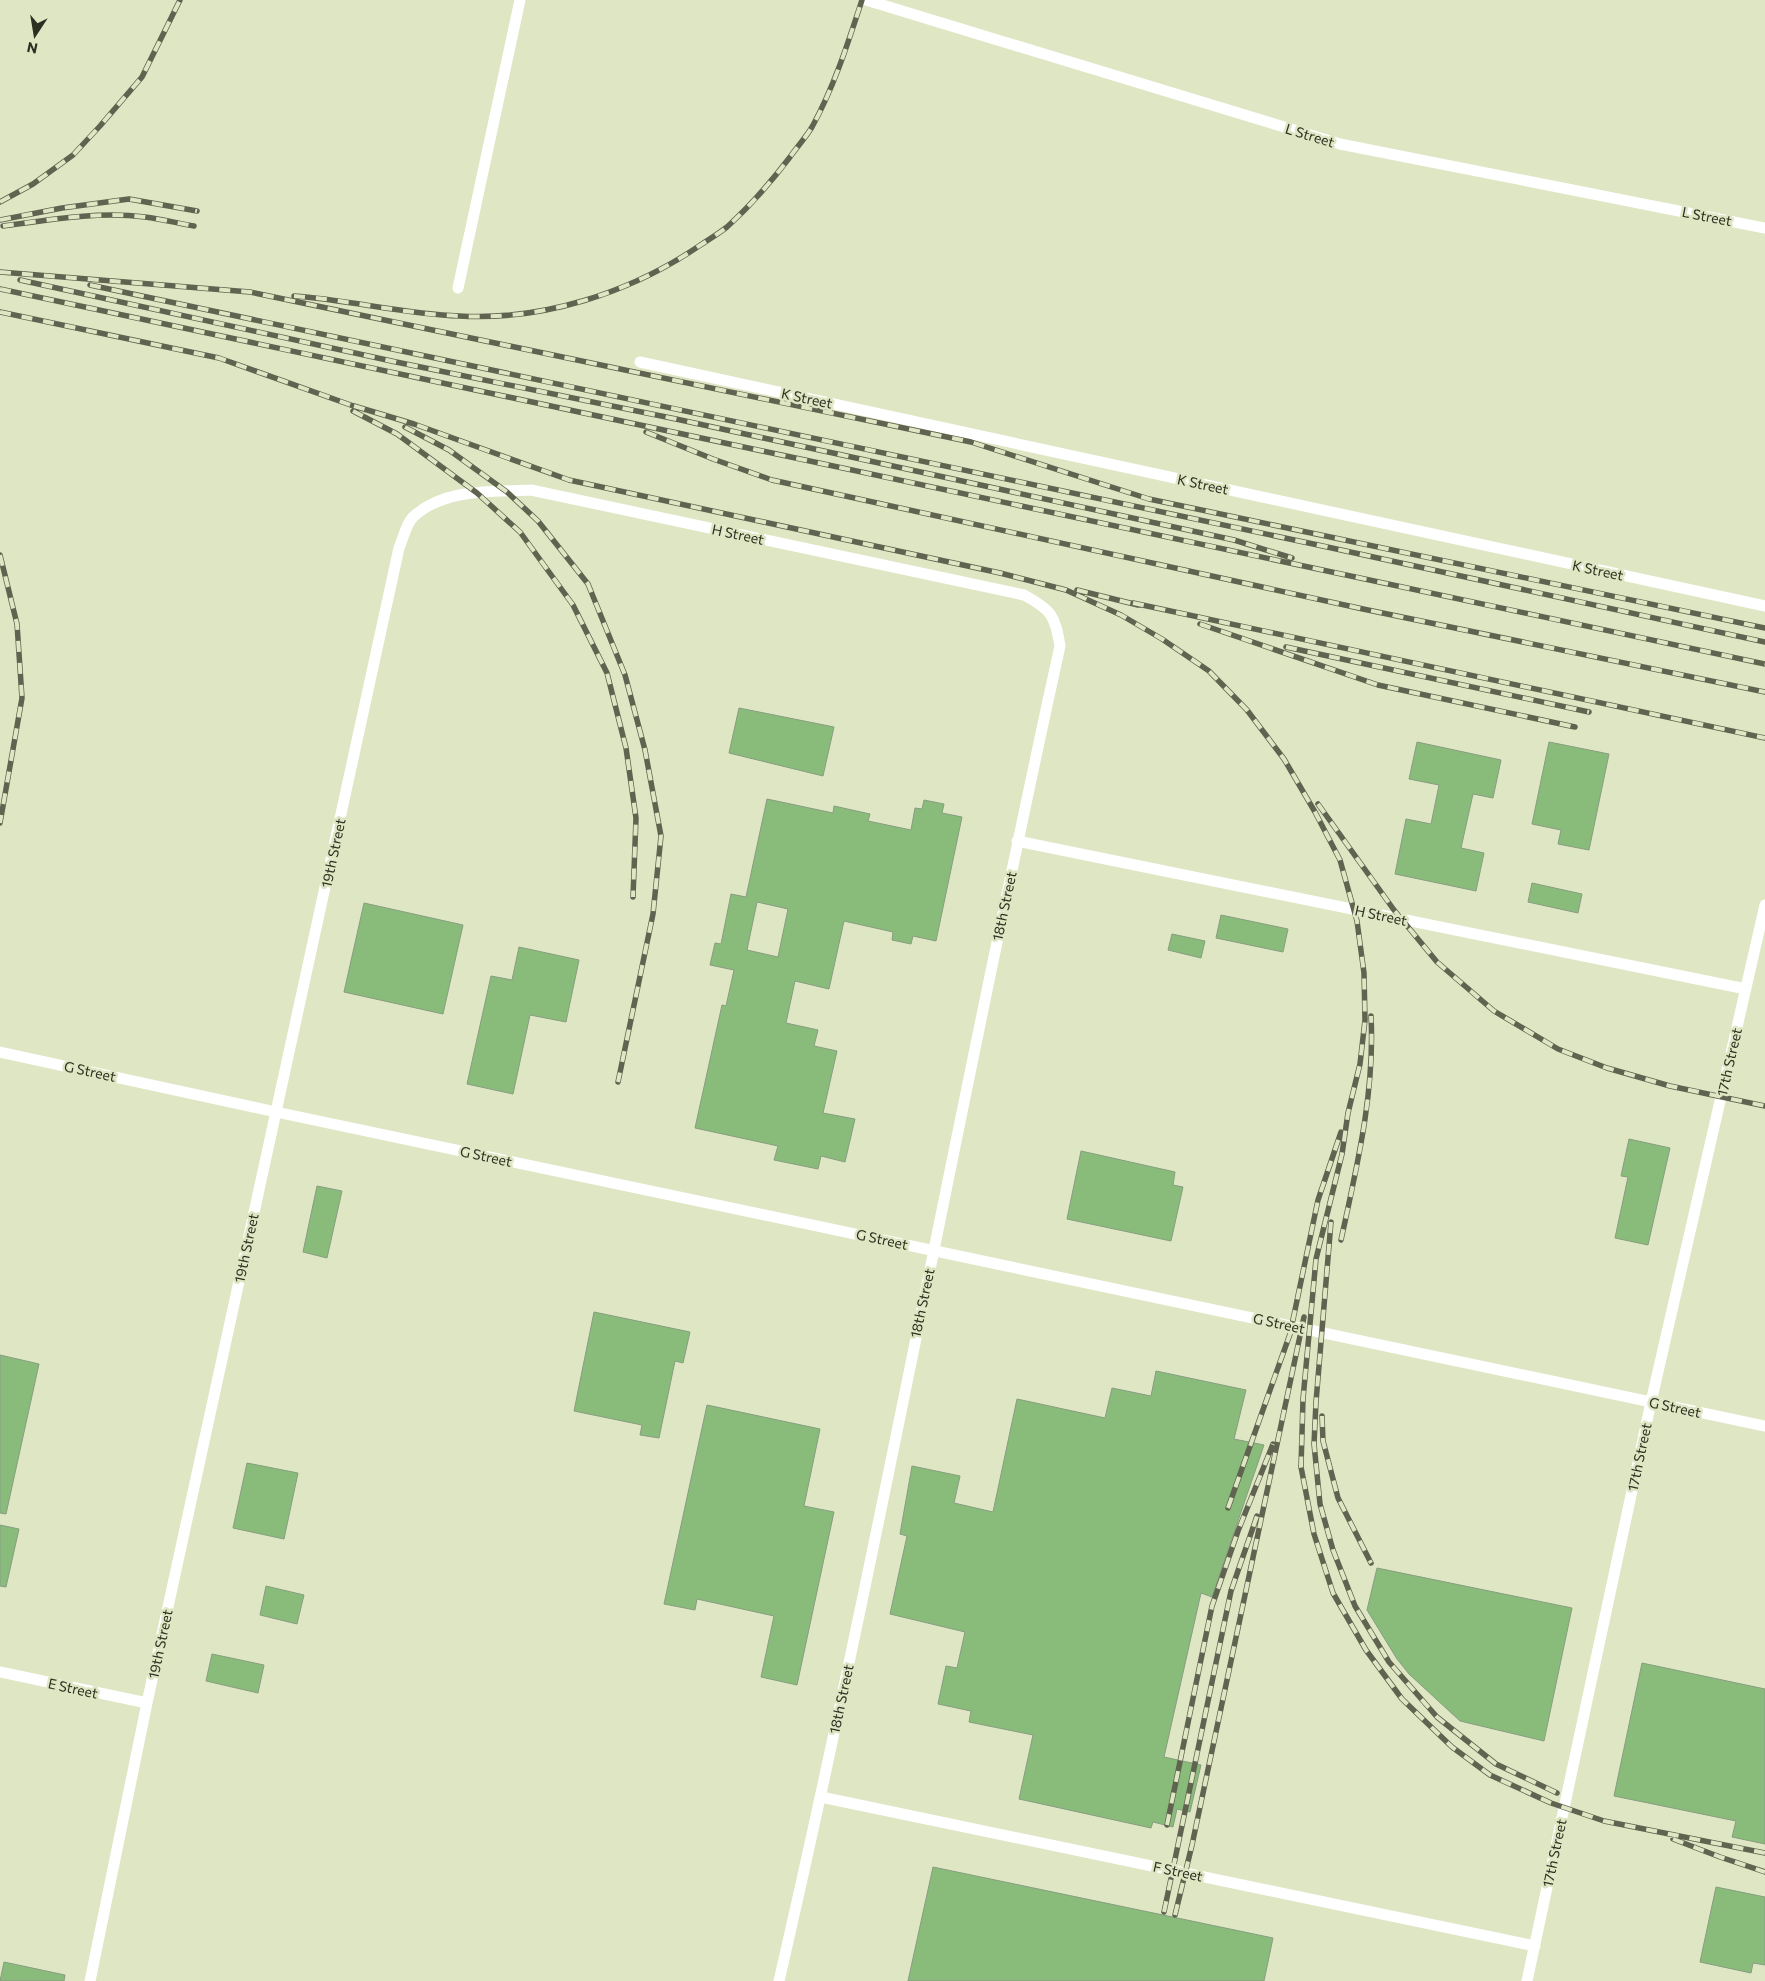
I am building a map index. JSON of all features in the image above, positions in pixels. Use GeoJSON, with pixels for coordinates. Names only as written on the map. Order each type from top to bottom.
{"type":"FeatureCollection","features":[{"type":"Feature","properties":{"kind":"lane"},"geometry":{"type":"LineString","coordinates":[[458,288],[520,0]]}},
{"type":"Feature","properties":{"kind":"lane","name":"L Street"},"geometry":{"type":"LineString","coordinates":[[866,0],[1340,144],[1765,228]]}},
{"type":"Feature","properties":{"kind":"lane","name":"K Street"},"geometry":{"type":"LineString","coordinates":[[640,362],[1765,606]]}},
{"type":"Feature","properties":{"kind":"lane","name":"H Street"},"geometry":{"type":"LineString","coordinates":[[412,518],[432,504],[457,494],[531,490],[1024,595],[1043,605],[1056,624]]}},
{"type":"Feature","properties":{"kind":"lane","name":"19th Street"},"geometry":{"type":"LineString","coordinates":[[90,1981],[147,1703],[399,548],[412,518]]}},
{"type":"Feature","properties":{"kind":"lane","name":"18th Street"},"geometry":{"type":"LineString","coordinates":[[779,1981],[821,1797],[1017,841],[1060,646],[1056,624]]}},
{"type":"Feature","properties":{"kind":"lane","name":"H Street"},"geometry":{"type":"LineString","coordinates":[[1017,841],[1746,989]]}},
{"type":"Feature","properties":{"kind":"lane","name":"17th Street"},"geometry":{"type":"LineString","coordinates":[[1527,1981],[1651,1402],[1765,905]]}},
{"type":"Feature","properties":{"kind":"lane","name":"G Street"},"geometry":{"type":"LineString","coordinates":[[0,1052],[1765,1426]]}},
{"type":"Feature","properties":{"kind":"lane","name":"E Street"},"geometry":{"type":"LineString","coordinates":[[0,1672],[147,1703]]}},
{"type":"Feature","properties":{"kind":"lane","name":"F Street"},"geometry":{"type":"LineString","coordinates":[[821,1797],[1535,1946]]}},
{"type":"Feature","properties":{"kind":"building"},"geometry":{"type":"Polygon","coordinates":[[[739,708],[834,727],[823,776],[729,753],[739,708]]]}},
{"type":"Feature","properties":{"kind":"building"},"geometry":{"type":"Polygon","coordinates":[[[1417,742],[1501,760],[1493,798],[1473,794],[1461,848],[1484,853],[1476,891],[1395,874],[1406,819],[1431,824],[1439,785],[1409,779],[1417,742]]]}},
{"type":"Feature","properties":{"kind":"building"},"geometry":{"type":"Polygon","coordinates":[[[1549,742],[1609,754],[1589,850],[1558,844],[1561,830],[1532,824],[1549,742]]]}},
{"type":"Feature","properties":{"kind":"building"},"geometry":{"type":"Polygon","coordinates":[[[767,799],[833,813],[834,806],[870,814],[868,821],[911,830],[915,808],[922,809],[924,800],[944,804],[942,813],[962,817],[936,941],[913,936],[911,944],[892,940],[893,932],[844,921],[829,989],[795,981],[786,1023],[818,1030],[814,1046],[837,1051],[823,1113],[855,1119],[845,1162],[821,1156],[818,1169],[774,1160],[778,1146],[695,1128],[722,1005],[726,1006],[734,970],[710,965],[715,943],[721,944],[731,894],[746,897],[767,799]],[[757,902],[747,950],[778,957],[788,909],[757,902]]]}},
{"type":"Feature","properties":{"kind":"building"},"geometry":{"type":"Polygon","coordinates":[[[1532,883],[1582,894],[1578,913],[1528,902],[1532,883]]]}},
{"type":"Feature","properties":{"kind":"building"},"geometry":{"type":"Polygon","coordinates":[[[364,903],[463,925],[443,1014],[344,992],[364,903]]]}},
{"type":"Feature","properties":{"kind":"building"},"geometry":{"type":"Polygon","coordinates":[[[1221,915],[1288,929],[1283,952],[1216,938],[1221,915]]]}},
{"type":"Feature","properties":{"kind":"building"},"geometry":{"type":"Polygon","coordinates":[[[1172,934],[1205,941],[1201,958],[1168,950],[1172,934]]]}},
{"type":"Feature","properties":{"kind":"building"},"geometry":{"type":"Polygon","coordinates":[[[519,947],[579,960],[566,1022],[530,1015],[513,1094],[467,1084],[491,976],[512,980],[519,947]]]}},
{"type":"Feature","properties":{"kind":"building"},"geometry":{"type":"Polygon","coordinates":[[[1629,1139],[1670,1148],[1648,1245],[1615,1238],[1628,1177],[1621,1176],[1629,1139]]]}},
{"type":"Feature","properties":{"kind":"building"},"geometry":{"type":"Polygon","coordinates":[[[1081,1151],[1175,1172],[1173,1185],[1183,1187],[1171,1241],[1067,1219],[1081,1151]]]}},
{"type":"Feature","properties":{"kind":"building"},"geometry":{"type":"Polygon","coordinates":[[[317,1186],[342,1191],[327,1258],[303,1252],[317,1186]]]}},
{"type":"Feature","properties":{"kind":"building"},"geometry":{"type":"Polygon","coordinates":[[[594,1312],[690,1332],[683,1363],[675,1361],[659,1438],[640,1435],[642,1425],[574,1411],[594,1312]]]}},
{"type":"Feature","properties":{"kind":"building"},"geometry":{"type":"Polygon","coordinates":[[[0,1355],[39,1364],[6,1514],[0,1513],[0,1355]]]}},
{"type":"Feature","properties":{"kind":"building"},"geometry":{"type":"Polygon","coordinates":[[[1156,1371],[1246,1390],[1234,1439],[1264,1445],[1212,1597],[1201,1593],[1164,1757],[1201,1765],[1190,1812],[1177,1809],[1173,1827],[1153,1822],[1151,1828],[1019,1799],[1033,1735],[969,1722],[971,1711],[938,1704],[946,1666],[957,1668],[965,1632],[890,1614],[907,1536],[900,1534],[912,1466],[960,1476],[954,1503],[993,1512],[1017,1399],[1105,1418],[1112,1388],[1151,1396],[1156,1371]]]}},
{"type":"Feature","properties":{"kind":"building"},"geometry":{"type":"Polygon","coordinates":[[[707,1405],[820,1429],[804,1506],[834,1512],[797,1685],[761,1677],[774,1616],[697,1599],[695,1610],[664,1604],[707,1405]]]}},
{"type":"Feature","properties":{"kind":"building"},"geometry":{"type":"Polygon","coordinates":[[[247,1463],[298,1473],[284,1539],[233,1528],[247,1463]]]}},
{"type":"Feature","properties":{"kind":"building"},"geometry":{"type":"Polygon","coordinates":[[[0,1525],[19,1529],[6,1587],[0,1586],[0,1525]]]}},
{"type":"Feature","properties":{"kind":"building"},"geometry":{"type":"Polygon","coordinates":[[[1377,1568],[1572,1608],[1544,1741],[1460,1721],[1409,1674],[1397,1659],[1367,1610],[1377,1568]]]}},
{"type":"Feature","properties":{"kind":"building"},"geometry":{"type":"Polygon","coordinates":[[[266,1586],[304,1595],[297,1624],[260,1615],[266,1586]]]}},
{"type":"Feature","properties":{"kind":"building"},"geometry":{"type":"Polygon","coordinates":[[[212,1654],[264,1665],[258,1693],[206,1681],[212,1654]]]}},
{"type":"Feature","properties":{"kind":"building"},"geometry":{"type":"Polygon","coordinates":[[[1642,1663],[1765,1689],[1765,1844],[1732,1837],[1736,1821],[1614,1796],[1642,1663]]]}},
{"type":"Feature","properties":{"kind":"building"},"geometry":{"type":"Polygon","coordinates":[[[933,1867],[1273,1938],[1264,1981],[908,1981],[933,1867]]]}},
{"type":"Feature","properties":{"kind":"building"},"geometry":{"type":"Polygon","coordinates":[[[1716,1887],[1765,1897],[1765,1965],[1753,1963],[1751,1973],[1700,1962],[1716,1887]]]}},
{"type":"Feature","properties":{"kind":"building"},"geometry":{"type":"Polygon","coordinates":[[[4,1962],[65,1975],[64,1981],[0,1981],[4,1962]]]}},
{"type":"Feature","properties":{"kind":"railway"},"geometry":{"type":"LineString","coordinates":[[0,202],[33,184],[73,155],[100,126],[142,77],[180,0]]}},
{"type":"Feature","properties":{"kind":"railway"},"geometry":{"type":"LineString","coordinates":[[294,296],[438,315],[490,316],[522,314],[553,308],[615,290],[672,263],[727,227],[768,185],[810,131],[840,65],[862,0]]}},
{"type":"Feature","properties":{"kind":"railway"},"geometry":{"type":"LineString","coordinates":[[0,220],[62,208],[129,199],[197,211]]}},
{"type":"Feature","properties":{"kind":"railway"},"geometry":{"type":"LineString","coordinates":[[3,226],[73,217],[109,215],[145,217],[194,226]]}},
{"type":"Feature","properties":{"kind":"railway"},"geometry":{"type":"LineString","coordinates":[[0,272],[250,292],[971,442],[1149,499],[1765,628]]}},
{"type":"Feature","properties":{"kind":"railway"},"geometry":{"type":"LineString","coordinates":[[20,280],[1234,540],[1292,558]]}},
{"type":"Feature","properties":{"kind":"railway"},"geometry":{"type":"LineString","coordinates":[[90,285],[1318,545],[1765,642]]}},
{"type":"Feature","properties":{"kind":"railway"},"geometry":{"type":"LineString","coordinates":[[0,289],[1765,664]]}},
{"type":"Feature","properties":{"kind":"railway"},"geometry":{"type":"LineString","coordinates":[[0,312],[219,358],[359,408]]}},
{"type":"Feature","properties":{"kind":"railway"},"geometry":{"type":"LineString","coordinates":[[354,406],[414,424],[569,480],[1000,573],[1066,590],[1121,615],[1162,639],[1209,671],[1247,710],[1284,759],[1340,860],[1357,921],[1364,973],[1365,1020],[1360,1064],[1348,1113],[1342,1154],[1316,1259],[1303,1399],[1301,1467],[1314,1534],[1333,1593],[1366,1650],[1402,1699],[1452,1747],[1490,1775],[1551,1803],[1604,1821],[1765,1853]]}},
{"type":"Feature","properties":{"kind":"railway"},"geometry":{"type":"LineString","coordinates":[[353,411],[397,434],[477,493],[520,532],[573,605],[607,673],[626,748],[636,818],[633,897]]}},
{"type":"Feature","properties":{"kind":"railway"},"geometry":{"type":"LineString","coordinates":[[405,427],[449,450],[507,492],[538,521],[588,584],[625,675],[645,750],[661,836],[653,914],[618,1082]]}},
{"type":"Feature","properties":{"kind":"railway"},"geometry":{"type":"LineString","coordinates":[[646,432],[772,480],[1363,609],[1765,692]]}},
{"type":"Feature","properties":{"kind":"railway"},"geometry":{"type":"LineString","coordinates":[[0,555],[17,624],[22,698],[0,823]]}},
{"type":"Feature","properties":{"kind":"railway"},"geometry":{"type":"LineString","coordinates":[[1077,590],[1138,605]]}},
{"type":"Feature","properties":{"kind":"railway"},"geometry":{"type":"LineString","coordinates":[[1133,603],[1765,738]]}},
{"type":"Feature","properties":{"kind":"railway"},"geometry":{"type":"LineString","coordinates":[[1200,624],[1378,685],[1575,727]]}},
{"type":"Feature","properties":{"kind":"railway"},"geometry":{"type":"LineString","coordinates":[[1286,647],[1589,712]]}},
{"type":"Feature","properties":{"kind":"railway"},"geometry":{"type":"LineString","coordinates":[[1318,804],[1394,910],[1437,962],[1494,1011],[1558,1049],[1607,1068],[1670,1086],[1765,1106]]}},
{"type":"Feature","properties":{"kind":"railway"},"geometry":{"type":"LineString","coordinates":[[1341,1240],[1364,1129],[1372,1044],[1371,1016]]}},
{"type":"Feature","properties":{"kind":"railway"},"geometry":{"type":"LineString","coordinates":[[1228,1508],[1290,1334],[1318,1200],[1341,1132]]}},
{"type":"Feature","properties":{"kind":"railway"},"geometry":{"type":"LineString","coordinates":[[1331,1222],[1314,1444],[1320,1504],[1333,1550],[1355,1606],[1389,1662],[1437,1717],[1496,1764],[1557,1793]]}},
{"type":"Feature","properties":{"kind":"railway"},"geometry":{"type":"LineString","coordinates":[[1175,1915],[1192,1845],[1304,1317]]}},
{"type":"Feature","properties":{"kind":"railway"},"geometry":{"type":"LineString","coordinates":[[1322,1416],[1323,1441],[1338,1498],[1371,1563]]}},
{"type":"Feature","properties":{"kind":"railway"},"geometry":{"type":"LineString","coordinates":[[1167,1825],[1212,1606],[1238,1531],[1273,1444]]}},
{"type":"Feature","properties":{"kind":"railway"},"geometry":{"type":"LineString","coordinates":[[1164,1912],[1231,1591],[1257,1516]]}},
{"type":"Feature","properties":{"kind":"railway"},"geometry":{"type":"LineString","coordinates":[[1673,1839],[1765,1872]]}}]}
